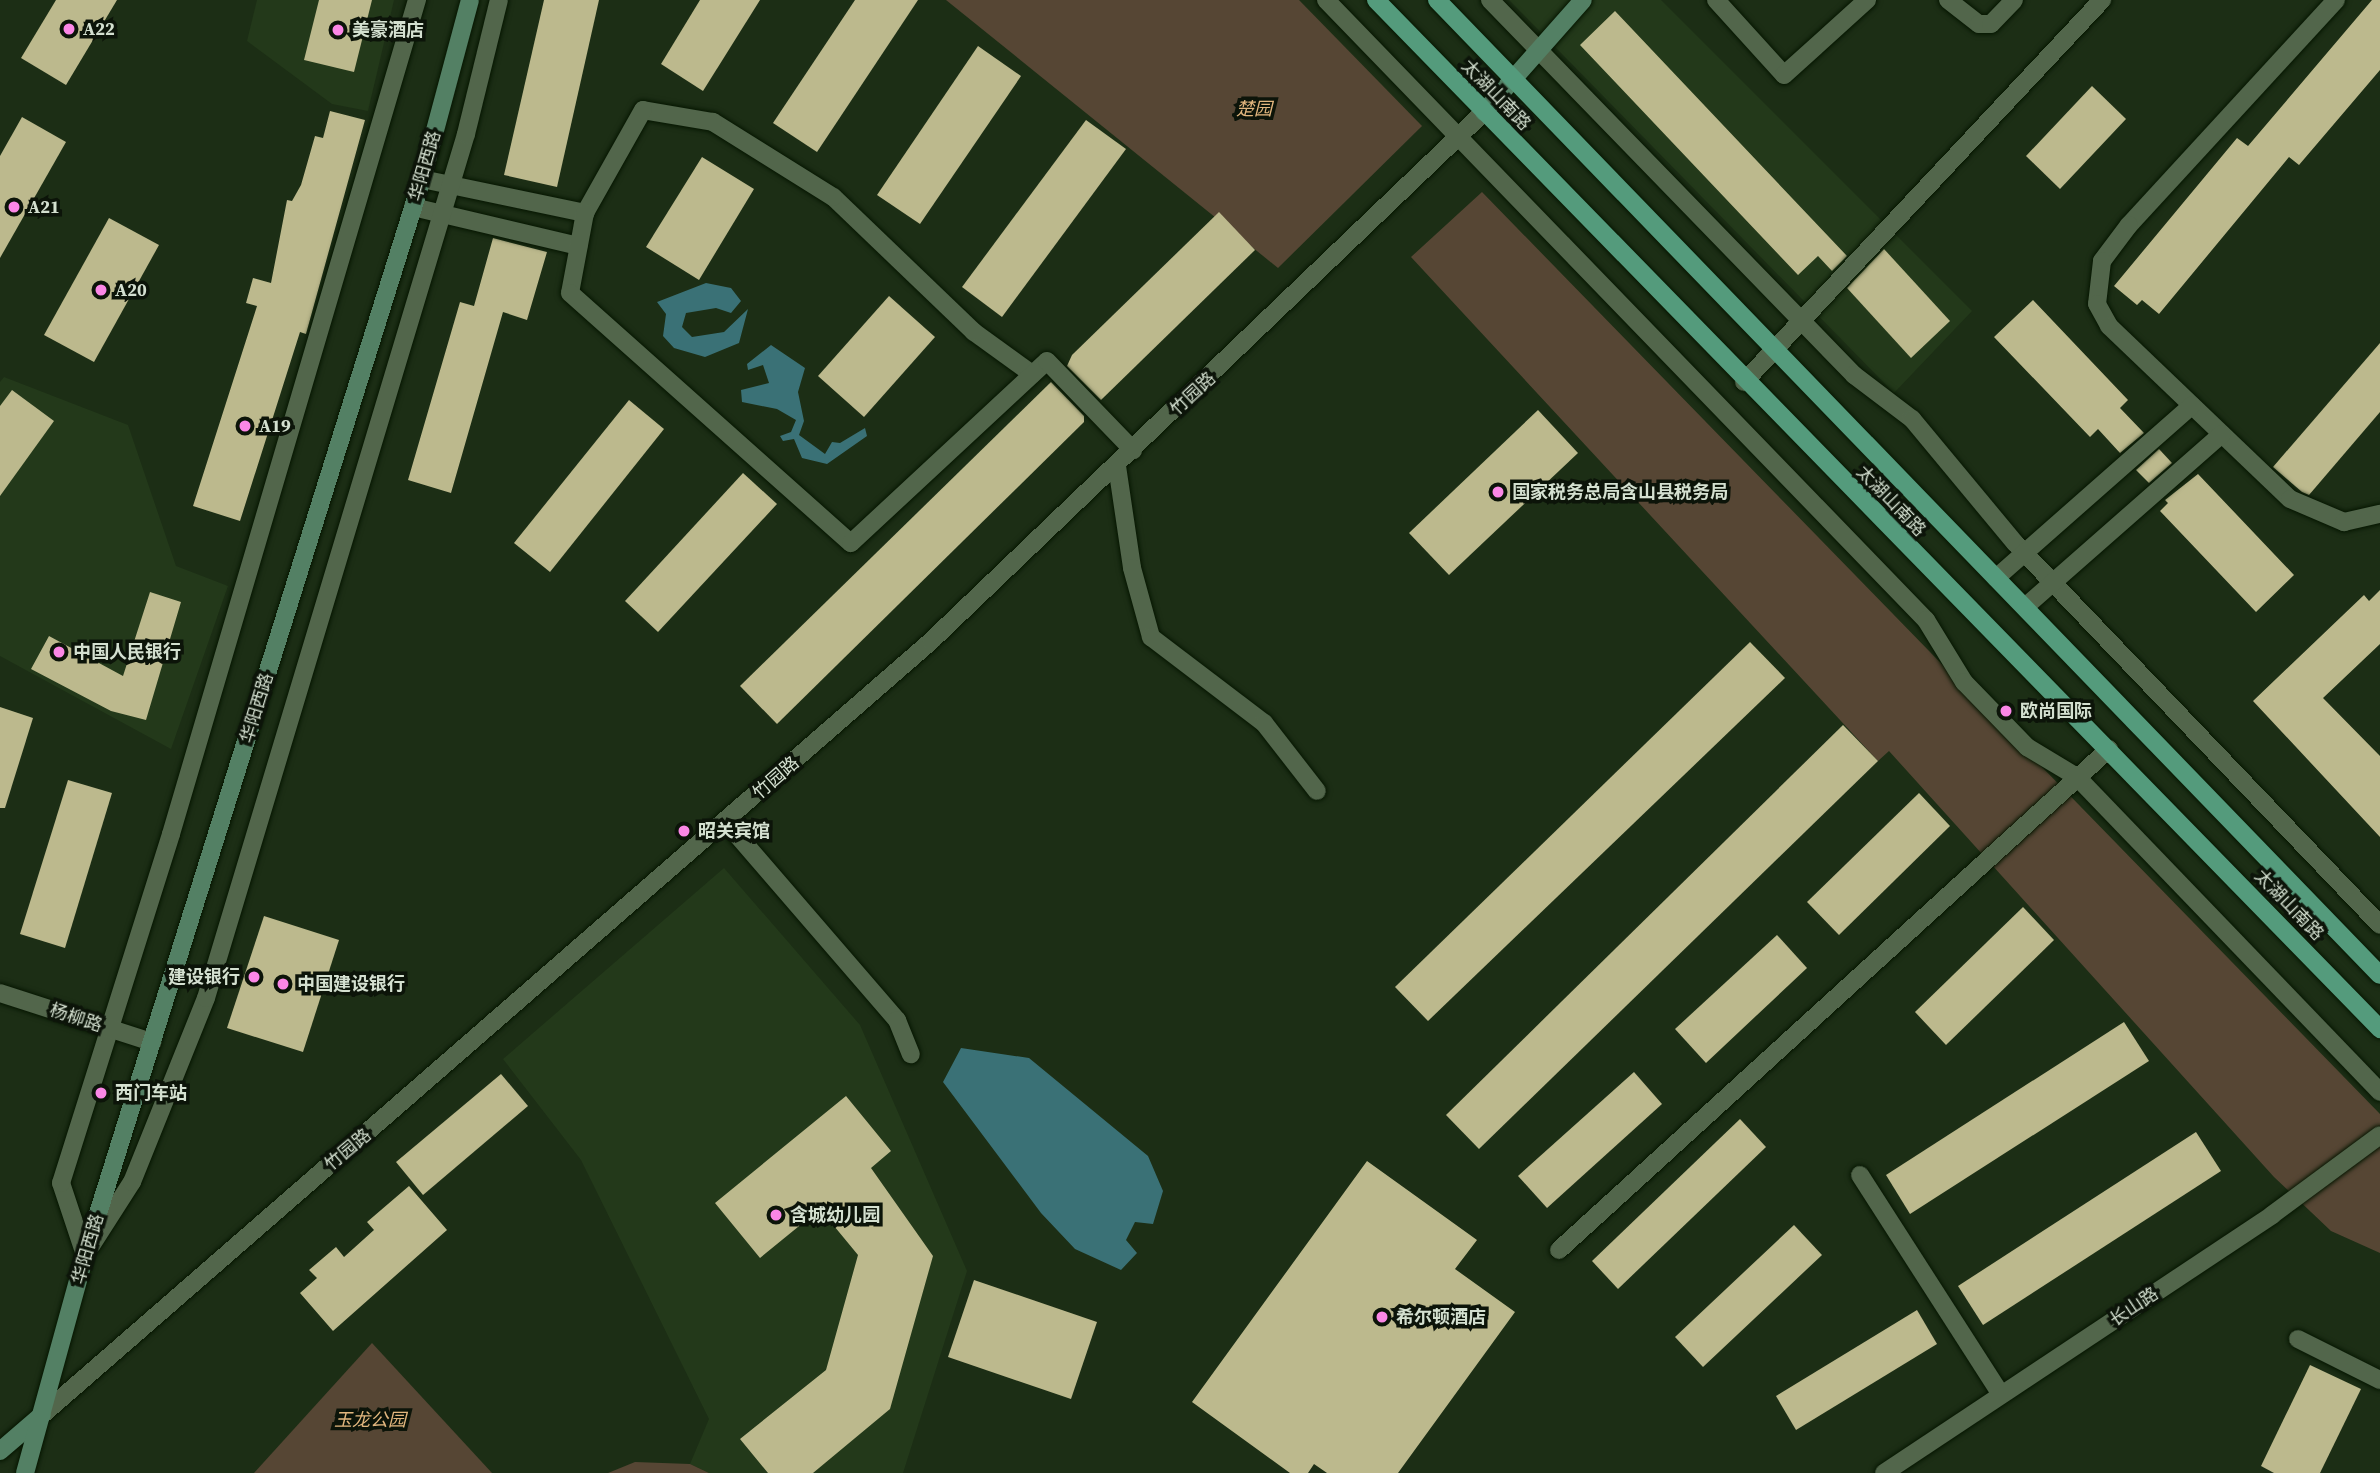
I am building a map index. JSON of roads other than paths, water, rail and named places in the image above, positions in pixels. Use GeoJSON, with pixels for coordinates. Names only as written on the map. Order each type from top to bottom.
{"type":"FeatureCollection","features":[{"type":"Feature","properties":{"kind":"main road","name":"华阳西路"},"geometry":{"type":"LineString","coordinates":[[25,1473],[85,1255],[422,178],[470,0]]}},
{"type":"Feature","properties":{"kind":"main road","name":"太湖山南路"},"geometry":{"type":"LineString","coordinates":[[1376,0],[1744,382],[2109,749],[2380,1029]]}},
{"type":"Feature","properties":{"kind":"main road","name":"太湖山南路"},"geometry":{"type":"LineString","coordinates":[[1437,0],[2380,975]]}},
{"type":"Feature","properties":{"kind":"main road"},"geometry":{"type":"LineString","coordinates":[[1484,113],[1564,17],[1583,0]]}},
{"type":"Feature","properties":{"kind":"main road"},"geometry":{"type":"LineString","coordinates":[[0,1451],[42,1415]]}},
{"type":"Feature","properties":{"kind":"street"},"geometry":{"type":"LineString","coordinates":[[85,1255],[61,1183],[110,1029],[417,0]]}},
{"type":"Feature","properties":{"kind":"street"},"geometry":{"type":"LineString","coordinates":[[85,1255],[132,1182],[206,998],[451,184],[499,0]]}},
{"type":"Feature","properties":{"kind":"street"},"geometry":{"type":"LineString","coordinates":[[1326,0],[1926,620],[1982,701],[2027,747],[2077,777],[2380,1092]]}},
{"type":"Feature","properties":{"kind":"street"},"geometry":{"type":"LineString","coordinates":[[1490,0],[1854,375],[1912,419],[2024,552],[2380,925]]}},
{"type":"Feature","properties":{"kind":"street"},"geometry":{"type":"LineString","coordinates":[[1564,17],[1576,0]]}},
{"type":"Feature","properties":{"kind":"street"},"geometry":{"type":"LineString","coordinates":[[1564,17],[1592,0]]}},
{"type":"Feature","properties":{"kind":"street"},"geometry":{"type":"LineString","coordinates":[[1716,0],[1784,75],[1867,0]]}},
{"type":"Feature","properties":{"kind":"street"},"geometry":{"type":"LineString","coordinates":[[1948,0],[1979,24],[1991,24],[2014,0]]}},
{"type":"Feature","properties":{"kind":"street"},"geometry":{"type":"LineString","coordinates":[[1744,382],[2102,0]]}},
{"type":"Feature","properties":{"kind":"street"},"geometry":{"type":"LineString","coordinates":[[2336,0],[2102,261],[2097,304],[2109,326],[2290,499],[2316,514],[2344,522],[2380,514]]}},
{"type":"Feature","properties":{"kind":"street"},"geometry":{"type":"LineString","coordinates":[[1032,374],[974,331],[833,197],[713,122],[643,110],[585,213],[570,293],[851,543],[1047,361],[1133,450]]}},
{"type":"Feature","properties":{"kind":"street","name":"竹园路"},"geometry":{"type":"LineString","coordinates":[[42,1415],[931,641],[1461,139],[1484,113]]}},
{"type":"Feature","properties":{"kind":"street"},"geometry":{"type":"LineString","coordinates":[[422,178],[585,213]]}},
{"type":"Feature","properties":{"kind":"street"},"geometry":{"type":"LineString","coordinates":[[413,207],[578,246]]}},
{"type":"Feature","properties":{"kind":"street"},"geometry":{"type":"LineString","coordinates":[[1996,578],[2192,405]]}},
{"type":"Feature","properties":{"kind":"street"},"geometry":{"type":"LineString","coordinates":[[2025,607],[2222,434]]}},
{"type":"Feature","properties":{"kind":"street"},"geometry":{"type":"LineString","coordinates":[[1117,466],[1132,568],[1151,637],[1264,723],[1317,791]]}},
{"type":"Feature","properties":{"kind":"street"},"geometry":{"type":"LineString","coordinates":[[1559,1250],[2109,749]]}},
{"type":"Feature","properties":{"kind":"street"},"geometry":{"type":"LineString","coordinates":[[726,822],[897,1020],[911,1054]]}},
{"type":"Feature","properties":{"kind":"street","name":"杨柳路"},"geometry":{"type":"LineString","coordinates":[[0,993],[152,1042]]}},
{"type":"Feature","properties":{"kind":"street","name":"长山路"},"geometry":{"type":"LineString","coordinates":[[1884,1473],[2272,1215],[2380,1135]]}},
{"type":"Feature","properties":{"kind":"street"},"geometry":{"type":"LineString","coordinates":[[1860,1175],[2001,1395]]}},
{"type":"Feature","properties":{"kind":"street"},"geometry":{"type":"LineString","coordinates":[[2298,1339],[2380,1380]]}},
{"type":"Feature","properties":{"kind":"water"},"geometry":{"type":"Polygon","coordinates":[[[706,283],[731,288],[741,301],[731,313],[716,308],[686,313],[682,327],[692,337],[724,332],[748,309],[739,343],[705,357],[674,348],[663,336],[666,314],[657,302],[706,283]]]}},
{"type":"Feature","properties":{"kind":"water"},"geometry":{"type":"Polygon","coordinates":[[[771,345],[805,368],[798,392],[804,421],[799,435],[825,454],[832,442],[840,443],[865,428],[867,436],[827,464],[802,458],[794,439],[783,441],[780,436],[791,432],[796,420],[777,409],[742,402],[741,390],[769,383],[763,365],[748,370],[747,364],[771,345]]]}},
{"type":"Feature","properties":{"kind":"water"},"geometry":{"type":"Polygon","coordinates":[[[961,1048],[1029,1058],[1148,1156],[1163,1191],[1153,1224],[1135,1222],[1126,1240],[1137,1253],[1121,1270],[1075,1249],[1041,1213],[943,1082],[961,1048]]]}},
{"type":"Feature","properties":{"kind":"place","name":"A22"},"geometry":{"type":"Point","coordinates":[69,29]}},
{"type":"Feature","properties":{"kind":"place","name":"美豪酒店"},"geometry":{"type":"Point","coordinates":[338,30]}},
{"type":"Feature","properties":{"kind":"place","name":"A21"},"geometry":{"type":"Point","coordinates":[14,207]}},
{"type":"Feature","properties":{"kind":"place","name":"A20"},"geometry":{"type":"Point","coordinates":[101,290]}},
{"type":"Feature","properties":{"kind":"place","name":"A19"},"geometry":{"type":"Point","coordinates":[245,426]}},
{"type":"Feature","properties":{"kind":"place","name":"国家税务总局含山县税务局"},"geometry":{"type":"Point","coordinates":[1498,492]}},
{"type":"Feature","properties":{"kind":"place","name":"中国人民银行"},"geometry":{"type":"Point","coordinates":[59,652]}},
{"type":"Feature","properties":{"kind":"place","name":"欧尚国际"},"geometry":{"type":"Point","coordinates":[2006,711]}},
{"type":"Feature","properties":{"kind":"place","name":"昭关宾馆"},"geometry":{"type":"Point","coordinates":[684,831]}},
{"type":"Feature","properties":{"kind":"place","name":"建设银行"},"geometry":{"type":"Point","coordinates":[254,977]}},
{"type":"Feature","properties":{"kind":"place","name":"中国建设银行"},"geometry":{"type":"Point","coordinates":[283,984]}},
{"type":"Feature","properties":{"kind":"place","name":"西门车站"},"geometry":{"type":"Point","coordinates":[101,1093]}},
{"type":"Feature","properties":{"kind":"place","name":"含城幼儿园"},"geometry":{"type":"Point","coordinates":[776,1215]}},
{"type":"Feature","properties":{"kind":"place","name":"希尔顿酒店"},"geometry":{"type":"Point","coordinates":[1382,1317]}},
{"type":"Feature","properties":{"kind":"park label","name":"楚园"},"geometry":{"type":"Point","coordinates":[1254,109]}},
{"type":"Feature","properties":{"kind":"park label","name":"玉龙公园"},"geometry":{"type":"Point","coordinates":[370,1420]}}]}
